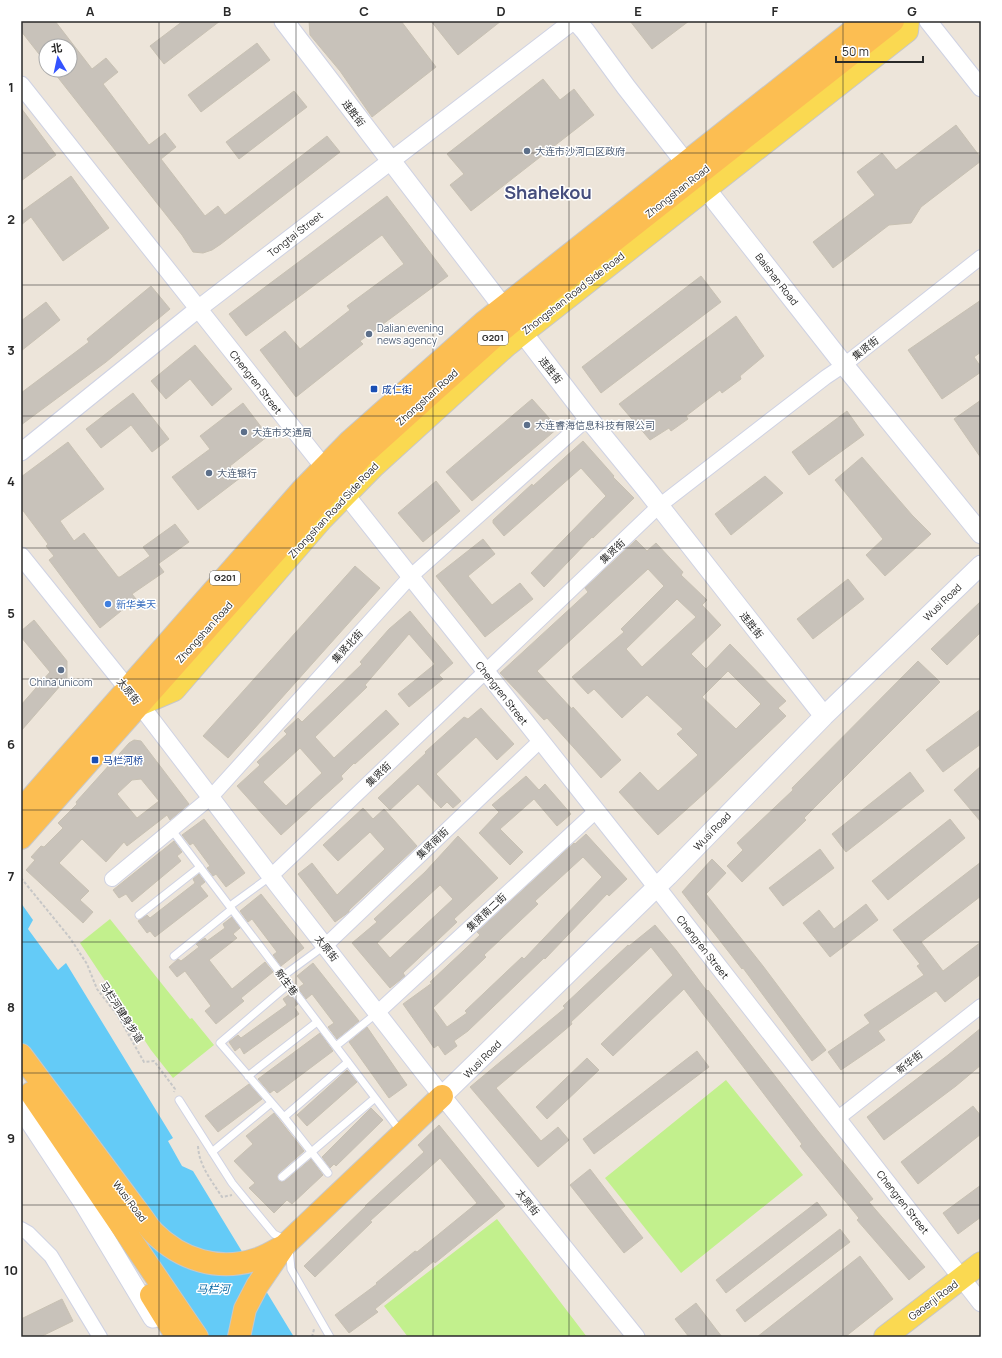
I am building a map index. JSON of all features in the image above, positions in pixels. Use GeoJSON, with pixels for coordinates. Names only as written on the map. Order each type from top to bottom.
{"type":"FeatureCollection","features":[{"type":"Feature","properties":{"kind":"highway","name":"Zhongshan Road"},"geometry":{"type":"LineString","coordinates":[[696,176],[865,21]]}},
{"type":"Feature","properties":{"kind":"highway","name":"Zhongshan Road"},"geometry":{"type":"LineString","coordinates":[[21,838],[302,490],[336,482],[350,441],[483,323],[513,320],[893,21]]}},
{"type":"Feature","properties":{"kind":"highway","name":"Zhongshan Road"},"geometry":{"type":"LineString","coordinates":[[21,810],[79,744],[134,697]]}},
{"type":"Feature","properties":{"kind":"highway"},"geometry":{"type":"LineString","coordinates":[[21,791],[79,744]]}},
{"type":"Feature","properties":{"kind":"highway","name":"Wusi Road"},"geometry":{"type":"LineString","coordinates":[[21,1055],[134,1208],[153,1232],[170,1246],[190,1258],[209,1264],[233,1264],[258,1259],[287,1243]]}},
{"type":"Feature","properties":{"kind":"highway"},"geometry":{"type":"LineString","coordinates":[[21,1079],[30,1106],[119,1242],[177,1337]]}},
{"type":"Feature","properties":{"kind":"highway"},"geometry":{"type":"LineString","coordinates":[[239,1337],[245,1309],[257,1286],[287,1243],[442,1096]]}},
{"type":"Feature","properties":{"kind":"highway"},"geometry":{"type":"LineString","coordinates":[[30,1106],[197,1337]]}},
{"type":"Feature","properties":{"kind":"main road","name":"连胜街"},"geometry":{"type":"LineString","coordinates":[[284,21],[588,418],[824,716]]}},
{"type":"Feature","properties":{"kind":"main road","name":"Baishan Road"},"geometry":{"type":"LineString","coordinates":[[575,21],[585,31],[844,365],[981,534]]}},
{"type":"Feature","properties":{"kind":"main road","name":"Zhongshan Road Side Road"},"geometry":{"type":"LineString","coordinates":[[134,697],[174,690],[322,519],[336,482],[374,466],[513,320],[696,176],[907,31],[908,21]]}},
{"type":"Feature","properties":{"kind":"main road","name":"Wusi Road"},"geometry":{"type":"LineString","coordinates":[[442,1096],[656,887],[824,716],[981,564]]}},
{"type":"Feature","properties":{"kind":"main road"},"geometry":{"type":"LineString","coordinates":[[30,1106],[85,1205],[165,1337]]}},
{"type":"Feature","properties":{"kind":"main road","name":"Gaoerji Road"},"geometry":{"type":"LineString","coordinates":[[885,1337],[981,1263]]}},
{"type":"Feature","properties":{"kind":"street","name":"Tongtai Street"},"geometry":{"type":"LineString","coordinates":[[21,452],[198,309],[575,21]]}},
{"type":"Feature","properties":{"kind":"street"},"geometry":{"type":"LineString","coordinates":[[928,21],[981,88]]}},
{"type":"Feature","properties":{"kind":"street","name":"Chengren Street"},"geometry":{"type":"LineString","coordinates":[[21,85],[656,887],[981,1302]]}},
{"type":"Feature","properties":{"kind":"street","name":"集贤街"},"geometry":{"type":"LineString","coordinates":[[271,876],[659,506],[826,377],[844,365],[981,257]]}},
{"type":"Feature","properties":{"kind":"street","name":"集贤北街"},"geometry":{"type":"LineString","coordinates":[[112,879],[211,797],[410,576],[588,418]]}},
{"type":"Feature","properties":{"kind":"street","name":"太原街"},"geometry":{"type":"LineString","coordinates":[[21,556],[134,697],[442,1096],[636,1337]]}},
{"type":"Feature","properties":{"kind":"street","name":"集贤南街"},"geometry":{"type":"LineString","coordinates":[[325,946],[540,741]]}},
{"type":"Feature","properties":{"kind":"street","name":"集贤南二街"},"geometry":{"type":"LineString","coordinates":[[377,1013],[596,811]]}},
{"type":"Feature","properties":{"kind":"street","name":"新华街"},"geometry":{"type":"LineString","coordinates":[[837,1119],[981,1006]]}},
{"type":"Feature","properties":{"kind":"street"},"geometry":{"type":"LineString","coordinates":[[21,1230],[28,1233],[51,1256],[100,1337]]}},
{"type":"Feature","properties":{"kind":"lane","name":"新生巷"},"geometry":{"type":"LineString","coordinates":[[171,829],[402,1134]]}},
{"type":"Feature","properties":{"kind":"lane"},"geometry":{"type":"LineString","coordinates":[[139,915],[200,867]]}},
{"type":"Feature","properties":{"kind":"lane"},"geometry":{"type":"LineString","coordinates":[[174,956],[231,907],[271,876]]}},
{"type":"Feature","properties":{"kind":"lane"},"geometry":{"type":"LineString","coordinates":[[283,976],[325,946]]}},
{"type":"Feature","properties":{"kind":"lane"},"geometry":{"type":"LineString","coordinates":[[289,984],[220,1043],[284,1117],[328,1173]]}},
{"type":"Feature","properties":{"kind":"lane"},"geometry":{"type":"LineString","coordinates":[[336,1046],[377,1013]]}},
{"type":"Feature","properties":{"kind":"lane"},"geometry":{"type":"LineString","coordinates":[[248,1076],[317,1022]]}},
{"type":"Feature","properties":{"kind":"lane"},"geometry":{"type":"LineString","coordinates":[[284,1117],[348,1062]]}},
{"type":"Feature","properties":{"kind":"lane"},"geometry":{"type":"LineString","coordinates":[[282,1177],[375,1098]]}},
{"type":"Feature","properties":{"kind":"lane"},"geometry":{"type":"LineString","coordinates":[[179,1100],[232,1183],[274,1234],[287,1243],[291,1269],[330,1337]]}},
{"type":"Feature","properties":{"kind":"lane"},"geometry":{"type":"LineString","coordinates":[[212,1152],[271,1103]]}},
{"type":"Feature","properties":{"kind":"path","name":"马栏河健身步道"},"geometry":{"type":"LineString","coordinates":[[21,878],[70,938],[87,964],[97,989],[118,1016],[144,1062],[154,1061],[175,1089],[172,1096]]}},
{"type":"Feature","properties":{"kind":"path"},"geometry":{"type":"LineString","coordinates":[[129,1035],[138,1029]]}},
{"type":"Feature","properties":{"kind":"path"},"geometry":{"type":"LineString","coordinates":[[202,1152],[198,1146],[198,1155],[201,1164],[222,1198],[233,1195],[229,1189]]}},
{"type":"Feature","properties":{"kind":"path"},"geometry":{"type":"LineString","coordinates":[[312,1337],[314,1329]]}},
{"type":"Feature","properties":{"kind":"green space"},"geometry":{"type":"Polygon","coordinates":[[[110,919],[190,1019],[192,1018],[214,1045],[173,1078],[151,1050],[80,943],[110,919]]]}},
{"type":"Feature","properties":{"kind":"green space"},"geometry":{"type":"Polygon","coordinates":[[[726,1080],[803,1175],[681,1273],[605,1178],[726,1080]]]}},
{"type":"Feature","properties":{"kind":"green space"},"geometry":{"type":"Polygon","coordinates":[[[497,1219],[587,1337],[408,1337],[384,1306],[497,1219]]]}},
{"type":"Feature","properties":{"kind":"water","name":"马栏河"},"geometry":{"type":"Polygon","coordinates":[[[21,903],[33,920],[28,929],[58,970],[66,963],[173,1138],[168,1141],[182,1166],[193,1171],[294,1337],[189,1337],[21,1052],[21,903]]]}},
{"type":"Feature","properties":{"kind":"building"},"geometry":{"type":"Polygon","coordinates":[[[21,21],[55,21],[68,38],[38,38],[38,53],[21,31],[21,21]]]}},
{"type":"Feature","properties":{"kind":"building"},"geometry":{"type":"Polygon","coordinates":[[[183,21],[220,21],[164,64],[150,46],[183,21]]]}},
{"type":"Feature","properties":{"kind":"building"},"geometry":{"type":"Polygon","coordinates":[[[309,21],[401,21],[436,67],[372,117],[340,71],[310,35],[309,21]]]}},
{"type":"Feature","properties":{"kind":"building"},"geometry":{"type":"Polygon","coordinates":[[[431,21],[501,21],[458,55],[431,21]]]}},
{"type":"Feature","properties":{"kind":"building"},"geometry":{"type":"Polygon","coordinates":[[[630,21],[689,21],[652,49],[630,21]]]}},
{"type":"Feature","properties":{"kind":"building"},"geometry":{"type":"Polygon","coordinates":[[[257,43],[270,60],[201,112],[188,95],[257,43]]]}},
{"type":"Feature","properties":{"kind":"building"},"geometry":{"type":"Polygon","coordinates":[[[78,51],[92,69],[106,58],[118,72],[103,84],[149,145],[165,133],[176,147],[161,159],[205,216],[218,206],[225,215],[327,136],[340,152],[212,250],[203,253],[193,252],[182,235],[58,78],[78,78],[78,51]]]}},
{"type":"Feature","properties":{"kind":"building"},"geometry":{"type":"Polygon","coordinates":[[[543,79],[560,100],[574,89],[594,115],[471,211],[450,185],[464,174],[447,154],[543,79]]]}},
{"type":"Feature","properties":{"kind":"building"},"geometry":{"type":"Polygon","coordinates":[[[294,91],[307,107],[239,159],[226,142],[294,91]]]}},
{"type":"Feature","properties":{"kind":"building"},"geometry":{"type":"Polygon","coordinates":[[[21,108],[56,155],[21,181],[21,108]]]}},
{"type":"Feature","properties":{"kind":"building"},"geometry":{"type":"Polygon","coordinates":[[[956,125],[981,158],[981,161],[921,207],[911,223],[889,225],[833,268],[813,242],[875,195],[857,172],[882,153],[896,170],[956,125]]]}},
{"type":"Feature","properties":{"kind":"building"},"geometry":{"type":"Polygon","coordinates":[[[71,176],[109,228],[63,261],[31,217],[21,225],[21,212],[71,176]]]}},
{"type":"Feature","properties":{"kind":"building"},"geometry":{"type":"Polygon","coordinates":[[[387,196],[448,276],[360,341],[363,344],[296,397],[260,350],[285,331],[300,349],[350,310],[347,306],[404,264],[382,235],[246,336],[229,314],[387,196]]]}},
{"type":"Feature","properties":{"kind":"building"},"geometry":{"type":"Polygon","coordinates":[[[701,276],[721,302],[601,393],[582,367],[701,276]]]}},
{"type":"Feature","properties":{"kind":"building"},"geometry":{"type":"Polygon","coordinates":[[[151,286],[170,309],[106,362],[21,425],[21,393],[89,342],[87,339],[151,286]]]}},
{"type":"Feature","properties":{"kind":"building"},"geometry":{"type":"Polygon","coordinates":[[[981,300],[981,352],[974,357],[981,367],[981,372],[942,399],[908,350],[981,300]]]}},
{"type":"Feature","properties":{"kind":"building"},"geometry":{"type":"Polygon","coordinates":[[[46,302],[60,320],[21,351],[21,321],[46,302]]]}},
{"type":"Feature","properties":{"kind":"building"},"geometry":{"type":"Polygon","coordinates":[[[736,316],[764,356],[740,376],[741,379],[722,393],[720,390],[686,416],[688,419],[671,431],[669,428],[650,440],[619,404],[736,316]]]}},
{"type":"Feature","properties":{"kind":"building"},"geometry":{"type":"Polygon","coordinates":[[[195,345],[232,389],[212,406],[190,379],[166,399],[151,381],[195,345]]]}},
{"type":"Feature","properties":{"kind":"building"},"geometry":{"type":"Polygon","coordinates":[[[133,393],[169,439],[152,452],[131,425],[101,448],[86,429],[133,393]]]}},
{"type":"Feature","properties":{"kind":"building"},"geometry":{"type":"Polygon","coordinates":[[[532,399],[558,428],[472,501],[446,472],[532,399]]]}},
{"type":"Feature","properties":{"kind":"building"},"geometry":{"type":"Polygon","coordinates":[[[981,400],[981,458],[954,419],[981,400]]]}},
{"type":"Feature","properties":{"kind":"building"},"geometry":{"type":"Polygon","coordinates":[[[243,403],[268,436],[230,466],[240,478],[198,510],[172,477],[210,449],[200,436],[243,403]]]}},
{"type":"Feature","properties":{"kind":"building"},"geometry":{"type":"Polygon","coordinates":[[[847,411],[864,435],[809,475],[792,452],[847,411]]]}},
{"type":"Feature","properties":{"kind":"building"},"geometry":{"type":"Polygon","coordinates":[[[583,441],[614,476],[613,477],[634,498],[593,538],[592,537],[544,587],[531,573],[606,496],[581,468],[504,536],[493,523],[493,520],[532,484],[533,486],[583,441]]]}},
{"type":"Feature","properties":{"kind":"building"},"geometry":{"type":"Polygon","coordinates":[[[68,442],[104,489],[60,521],[74,541],[84,533],[118,577],[150,556],[143,547],[175,524],[189,542],[158,564],[164,572],[132,594],[136,599],[100,628],[49,560],[54,556],[46,546],[48,544],[21,508],[21,477],[68,442]]]}},
{"type":"Feature","properties":{"kind":"building"},"geometry":{"type":"Polygon","coordinates":[[[862,457],[912,515],[931,534],[885,576],[866,555],[883,539],[835,480],[862,457]]]}},
{"type":"Feature","properties":{"kind":"building"},"geometry":{"type":"Polygon","coordinates":[[[765,476],[783,493],[731,535],[715,514],[765,476]]]}},
{"type":"Feature","properties":{"kind":"building"},"geometry":{"type":"Polygon","coordinates":[[[436,481],[460,511],[423,542],[398,513],[436,481]]]}},
{"type":"Feature","properties":{"kind":"building"},"geometry":{"type":"Polygon","coordinates":[[[483,539],[495,554],[468,576],[492,605],[520,583],[533,599],[485,637],[436,576],[483,539]]]}},
{"type":"Feature","properties":{"kind":"building"},"geometry":{"type":"Polygon","coordinates":[[[636,540],[647,551],[656,543],[683,572],[681,575],[707,600],[702,605],[721,625],[691,654],[706,669],[730,644],[786,701],[778,708],[786,716],[658,835],[619,792],[640,772],[658,791],[698,755],[677,734],[683,729],[647,695],[622,718],[594,689],[588,694],[572,677],[624,632],[621,629],[664,586],[648,569],[537,671],[572,709],[573,707],[621,760],[601,778],[547,718],[544,720],[500,673],[588,592],[585,588],[636,540]],[[677,599],[626,649],[642,667],[696,617],[677,599]],[[728,671],[702,697],[736,729],[761,704],[728,671]]]}},
{"type":"Feature","properties":{"kind":"building"},"geometry":{"type":"Polygon","coordinates":[[[355,566],[380,588],[228,758],[203,736],[355,566]]]}},
{"type":"Feature","properties":{"kind":"building"},"geometry":{"type":"Polygon","coordinates":[[[848,579],[864,599],[813,639],[797,619],[848,579]]]}},
{"type":"Feature","properties":{"kind":"building"},"geometry":{"type":"Polygon","coordinates":[[[981,601],[981,632],[947,665],[931,649],[981,601]]]}},
{"type":"Feature","properties":{"kind":"building"},"geometry":{"type":"Polygon","coordinates":[[[410,611],[453,663],[439,675],[443,679],[409,707],[398,694],[435,664],[409,634],[365,685],[367,687],[315,737],[334,758],[386,710],[399,724],[355,764],[354,763],[341,776],[343,779],[281,835],[237,786],[260,765],[257,762],[287,734],[284,731],[298,718],[302,722],[362,664],[360,662],[389,629],[410,611]],[[300,748],[263,782],[286,806],[322,773],[300,748]]]}},
{"type":"Feature","properties":{"kind":"building"},"geometry":{"type":"Polygon","coordinates":[[[34,620],[67,661],[67,678],[21,731],[21,705],[50,672],[21,637],[21,631],[34,620]]]}},
{"type":"Feature","properties":{"kind":"building"},"geometry":{"type":"Polygon","coordinates":[[[918,661],[940,682],[804,818],[806,820],[742,882],[727,866],[743,850],[737,843],[793,790],[792,788],[918,661]]]}},
{"type":"Feature","properties":{"kind":"building"},"geometry":{"type":"Polygon","coordinates":[[[481,708],[514,744],[497,760],[476,737],[436,774],[461,801],[453,808],[447,802],[441,808],[418,784],[390,810],[378,798],[426,753],[425,752],[464,717],[468,719],[481,708]]]}},
{"type":"Feature","properties":{"kind":"building"},"geometry":{"type":"Polygon","coordinates":[[[981,709],[981,744],[943,772],[926,750],[981,709]]]}},
{"type":"Feature","properties":{"kind":"building"},"geometry":{"type":"Polygon","coordinates":[[[134,740],[141,741],[189,804],[170,820],[167,815],[127,846],[124,842],[106,862],[82,839],[59,863],[89,891],[80,900],[93,912],[83,923],[26,870],[35,860],[31,857],[41,846],[44,847],[63,828],[58,823],[77,804],[76,802],[129,743],[134,740]],[[141,779],[132,780],[117,794],[137,818],[159,801],[141,779]]]}},
{"type":"Feature","properties":{"kind":"building"},"geometry":{"type":"Polygon","coordinates":[[[981,766],[981,822],[954,790],[981,766]]]}},
{"type":"Feature","properties":{"kind":"building"},"geometry":{"type":"Polygon","coordinates":[[[910,772],[924,791],[846,852],[832,834],[910,772]]]}},
{"type":"Feature","properties":{"kind":"building"},"geometry":{"type":"Polygon","coordinates":[[[526,776],[539,790],[545,784],[571,814],[557,826],[534,799],[500,829],[523,852],[510,865],[479,833],[499,812],[492,805],[526,776]]]}},
{"type":"Feature","properties":{"kind":"building"},"geometry":{"type":"Polygon","coordinates":[[[363,808],[373,819],[384,809],[417,846],[349,910],[349,912],[335,922],[298,874],[312,863],[337,895],[385,849],[370,832],[338,861],[323,845],[363,808]]]}},
{"type":"Feature","properties":{"kind":"building"},"geometry":{"type":"Polygon","coordinates":[[[204,819],[245,873],[226,887],[216,874],[213,876],[207,868],[210,866],[193,843],[190,845],[182,835],[204,819]]]}},
{"type":"Feature","properties":{"kind":"building"},"geometry":{"type":"Polygon","coordinates":[[[950,819],[965,838],[888,900],[872,881],[950,819]]]}},
{"type":"Feature","properties":{"kind":"building"},"geometry":{"type":"Polygon","coordinates":[[[586,834],[627,879],[609,896],[607,894],[545,959],[544,958],[468,1031],[454,1041],[457,1046],[445,1055],[438,1045],[434,1048],[403,1004],[432,983],[430,982],[480,935],[477,932],[574,843],[575,844],[586,834]],[[583,857],[535,901],[538,904],[484,955],[486,957],[433,1008],[447,1027],[467,1013],[465,1011],[522,957],[524,959],[602,877],[583,857]]]}},
{"type":"Feature","properties":{"kind":"building"},"geometry":{"type":"Polygon","coordinates":[[[458,836],[498,878],[454,919],[457,922],[403,973],[405,976],[390,988],[352,943],[377,922],[374,919],[425,872],[458,836]],[[440,885],[377,943],[390,958],[453,899],[440,885]]]}},
{"type":"Feature","properties":{"kind":"building"},"geometry":{"type":"Polygon","coordinates":[[[174,841],[182,852],[177,856],[181,861],[132,902],[126,894],[119,898],[113,890],[174,841]]]}},
{"type":"Feature","properties":{"kind":"building"},"geometry":{"type":"Polygon","coordinates":[[[820,849],[834,868],[783,906],[769,888],[820,849]]]}},
{"type":"Feature","properties":{"kind":"building"},"geometry":{"type":"Polygon","coordinates":[[[712,859],[726,873],[706,894],[763,966],[826,1050],[812,1061],[743,968],[742,969],[682,892],[712,859]]]}},
{"type":"Feature","properties":{"kind":"building"},"geometry":{"type":"Polygon","coordinates":[[[981,862],[981,896],[921,942],[943,971],[981,942],[981,974],[945,1002],[936,991],[878,1031],[885,1040],[841,1070],[828,1052],[870,1023],[864,1015],[924,975],[917,966],[920,964],[893,930],[981,862]]]}},
{"type":"Feature","properties":{"kind":"building"},"geometry":{"type":"Polygon","coordinates":[[[199,874],[205,882],[200,886],[208,896],[155,937],[150,931],[147,933],[138,921],[147,915],[150,918],[195,883],[193,879],[199,874]]]}},
{"type":"Feature","properties":{"kind":"building"},"geometry":{"type":"Polygon","coordinates":[[[261,894],[304,948],[281,966],[273,955],[277,952],[252,919],[248,922],[240,911],[261,894]]]}},
{"type":"Feature","properties":{"kind":"building"},"geometry":{"type":"Polygon","coordinates":[[[866,904],[878,920],[830,957],[803,923],[819,910],[834,929],[866,904]]]}},
{"type":"Feature","properties":{"kind":"building"},"geometry":{"type":"Polygon","coordinates":[[[232,917],[240,928],[233,934],[237,938],[209,960],[232,989],[265,962],[273,972],[241,998],[244,1001],[216,1024],[205,1011],[211,1006],[185,971],[177,977],[169,967],[178,959],[181,961],[199,947],[196,944],[205,938],[207,941],[225,928],[223,924],[232,917]]]}},
{"type":"Feature","properties":{"kind":"building"},"geometry":{"type":"Polygon","coordinates":[[[655,925],[873,1199],[869,1202],[925,1267],[909,1280],[857,1220],[859,1218],[800,1146],[802,1144],[684,989],[613,1056],[601,1044],[673,975],[651,947],[571,1022],[572,1024],[496,1088],[541,1141],[558,1127],[569,1140],[538,1167],[470,1087],[565,1008],[563,1006],[628,945],[629,946],[655,925]]]}},
{"type":"Feature","properties":{"kind":"building"},"geometry":{"type":"Polygon","coordinates":[[[313,963],[359,1021],[337,1039],[328,1027],[334,1023],[312,994],[306,999],[298,988],[304,984],[297,976],[313,963]]]}},
{"type":"Feature","properties":{"kind":"building"},"geometry":{"type":"Polygon","coordinates":[[[290,994],[298,1004],[294,1007],[299,1014],[244,1054],[240,1047],[235,1051],[229,1042],[238,1035],[241,1038],[287,1005],[283,999],[290,994]]]}},
{"type":"Feature","properties":{"kind":"building"},"geometry":{"type":"Polygon","coordinates":[[[367,1027],[407,1085],[389,1098],[349,1042],[367,1027]]]}},
{"type":"Feature","properties":{"kind":"building"},"geometry":{"type":"Polygon","coordinates":[[[981,1028],[981,1065],[956,1086],[884,1140],[867,1117],[981,1028]]]}},
{"type":"Feature","properties":{"kind":"building"},"geometry":{"type":"Polygon","coordinates":[[[320,1033],[333,1051],[277,1093],[274,1090],[270,1093],[258,1079],[320,1033]]]}},
{"type":"Feature","properties":{"kind":"building"},"geometry":{"type":"Polygon","coordinates":[[[697,1051],[709,1067],[594,1154],[583,1139],[697,1051]]]}},
{"type":"Feature","properties":{"kind":"building"},"geometry":{"type":"Polygon","coordinates":[[[587,1058],[599,1070],[547,1119],[536,1107],[587,1058]]]}},
{"type":"Feature","properties":{"kind":"building"},"geometry":{"type":"Polygon","coordinates":[[[347,1070],[357,1082],[307,1126],[297,1115],[347,1070]]]}},
{"type":"Feature","properties":{"kind":"building"},"geometry":{"type":"Polygon","coordinates":[[[249,1084],[262,1099],[218,1132],[205,1116],[249,1084]]]}},
{"type":"Feature","properties":{"kind":"building"},"geometry":{"type":"Polygon","coordinates":[[[973,1106],[981,1116],[981,1134],[918,1184],[901,1162],[973,1106]]]}},
{"type":"Feature","properties":{"kind":"building"},"geometry":{"type":"Polygon","coordinates":[[[371,1108],[383,1120],[336,1166],[334,1164],[330,1168],[322,1157],[371,1108]]]}},
{"type":"Feature","properties":{"kind":"building"},"geometry":{"type":"Polygon","coordinates":[[[274,1113],[304,1151],[279,1173],[277,1176],[278,1180],[281,1182],[285,1181],[311,1159],[323,1175],[292,1204],[287,1200],[274,1213],[249,1188],[255,1183],[234,1161],[253,1144],[246,1136],[274,1113]]]}},
{"type":"Feature","properties":{"kind":"building"},"geometry":{"type":"Polygon","coordinates":[[[439,1125],[505,1206],[435,1263],[434,1261],[375,1309],[378,1312],[349,1333],[335,1315],[377,1284],[376,1283],[415,1251],[417,1252],[477,1203],[440,1158],[370,1221],[372,1222],[315,1277],[304,1266],[365,1206],[424,1152],[418,1145],[439,1125]]]}},
{"type":"Feature","properties":{"kind":"building"},"geometry":{"type":"Polygon","coordinates":[[[590,1169],[643,1238],[624,1253],[570,1185],[590,1169]]]}},
{"type":"Feature","properties":{"kind":"building"},"geometry":{"type":"Polygon","coordinates":[[[981,1185],[981,1217],[958,1234],[943,1213],[981,1185]]]}},
{"type":"Feature","properties":{"kind":"building"},"geometry":{"type":"Polygon","coordinates":[[[817,1202],[827,1215],[726,1293],[716,1280],[817,1202]]]}},
{"type":"Feature","properties":{"kind":"building"},"geometry":{"type":"Polygon","coordinates":[[[840,1229],[850,1242],[745,1322],[736,1310],[840,1229]]]}},
{"type":"Feature","properties":{"kind":"building"},"geometry":{"type":"Polygon","coordinates":[[[860,1256],[893,1299],[845,1337],[757,1337],[860,1256]]]}},
{"type":"Feature","properties":{"kind":"building"},"geometry":{"type":"Polygon","coordinates":[[[62,1299],[73,1321],[40,1337],[21,1337],[21,1319],[62,1299]]]}},
{"type":"Feature","properties":{"kind":"building"},"geometry":{"type":"Polygon","coordinates":[[[696,1303],[722,1337],[689,1337],[675,1319],[696,1303]]]}},
{"type":"Feature","properties":{"kind":"place","name":"大连市沙河口区政府"},"geometry":{"type":"Point","coordinates":[527,151]}},
{"type":"Feature","properties":{"kind":"place","name":"Dalian evening news agency"},"geometry":{"type":"Point","coordinates":[369,334]}},
{"type":"Feature","properties":{"kind":"place","name":"成仁街"},"geometry":{"type":"Point","coordinates":[374,389]}},
{"type":"Feature","properties":{"kind":"place","name":"大连睿海信息科技有限公司"},"geometry":{"type":"Point","coordinates":[527,425]}},
{"type":"Feature","properties":{"kind":"place","name":"大连市交通局"},"geometry":{"type":"Point","coordinates":[244,432]}},
{"type":"Feature","properties":{"kind":"place","name":"大连银行"},"geometry":{"type":"Point","coordinates":[209,473]}},
{"type":"Feature","properties":{"kind":"place","name":"新华美天"},"geometry":{"type":"Point","coordinates":[108,604]}},
{"type":"Feature","properties":{"kind":"place","name":"China unicom"},"geometry":{"type":"Point","coordinates":[61,670]}},
{"type":"Feature","properties":{"kind":"place","name":"马栏河桥"},"geometry":{"type":"Point","coordinates":[95,760]}},
{"type":"Feature","properties":{"kind":"district","name":"Shahekou"},"geometry":{"type":"Point","coordinates":[548,193]}}]}
